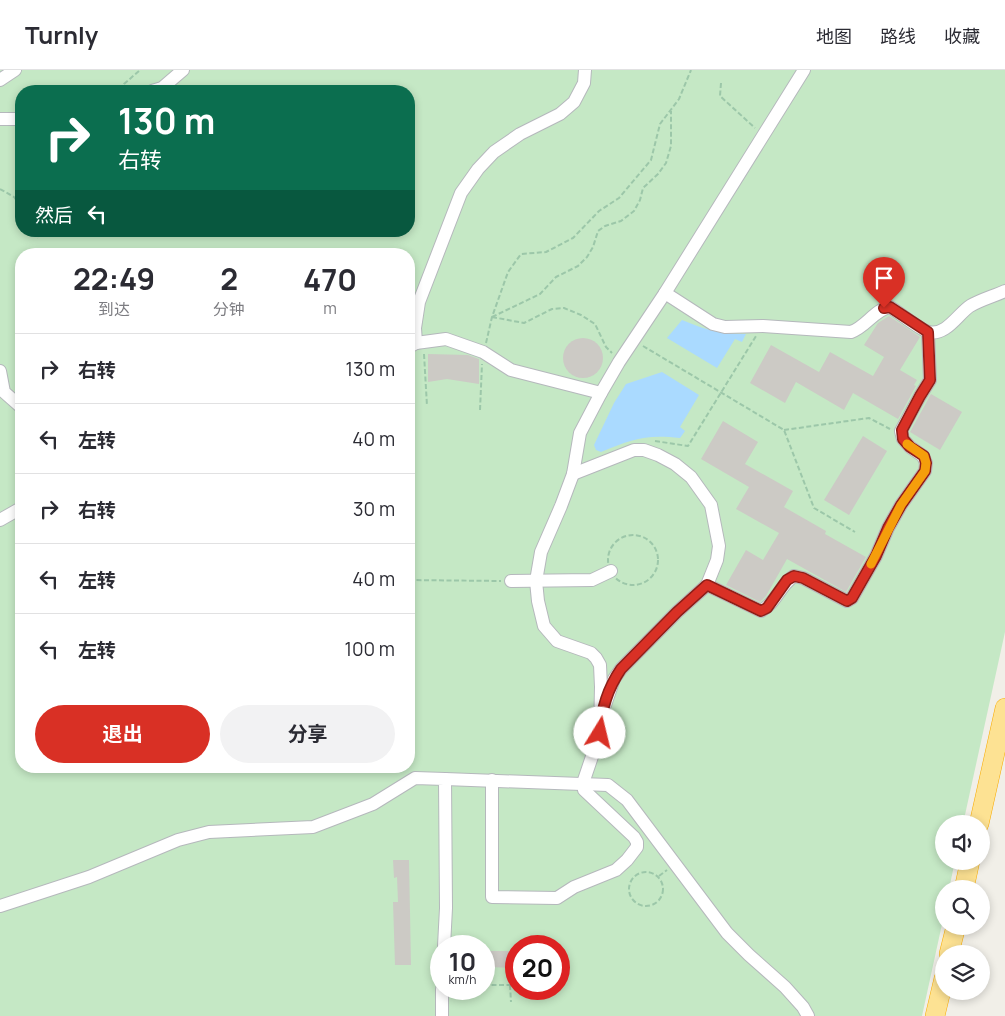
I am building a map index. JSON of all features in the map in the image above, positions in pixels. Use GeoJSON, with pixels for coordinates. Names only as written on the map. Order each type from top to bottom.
{"type":"FeatureCollection","features":[{"type":"Feature","properties":{"kind":"highway"},"geometry":{"type":"LineString","coordinates":[[981,815],[1005,708]]}},
{"type":"Feature","properties":{"kind":"highway"},"geometry":{"type":"LineString","coordinates":[[935,1016],[939,1000]]}},
{"type":"Feature","properties":{"kind":"street"},"geometry":{"type":"LineString","coordinates":[[0,80],[15,70]]}},
{"type":"Feature","properties":{"kind":"street"},"geometry":{"type":"LineString","coordinates":[[166,85],[183,70]]}},
{"type":"Feature","properties":{"kind":"street"},"geometry":{"type":"LineString","coordinates":[[585,70],[584,83],[574,102],[560,114],[520,134],[494,152],[478,169],[461,193],[419,302],[415,328],[416,344],[446,339],[483,352],[511,370],[601,392]]}},
{"type":"Feature","properties":{"kind":"street"},"geometry":{"type":"LineString","coordinates":[[492,780],[492,897],[557,898],[574,887],[616,870],[633,853],[636,847],[634,837],[584,790],[583,783],[600,733],[600,665],[596,658],[585,650],[556,641],[544,626],[538,601],[536,581],[541,552],[562,506],[573,474],[580,433],[601,392],[666,293],[804,70]]}},
{"type":"Feature","properties":{"kind":"street"},"geometry":{"type":"LineString","coordinates":[[0,119],[15,119]]}},
{"type":"Feature","properties":{"kind":"street"},"geometry":{"type":"LineString","coordinates":[[666,293],[713,324],[724,327],[763,326],[851,332],[860,330],[884,308],[890,307],[928,332],[937,333],[950,325],[971,305],[1005,291]]}},
{"type":"Feature","properties":{"kind":"street"},"geometry":{"type":"LineString","coordinates":[[707,585],[761,611],[767,608],[787,580],[794,576],[803,578],[847,601],[852,598],[876,556],[888,528],[901,505],[925,471],[926,463],[924,456],[910,447],[903,439],[902,430],[930,380],[928,332]]}},
{"type":"Feature","properties":{"kind":"street"},"geometry":{"type":"LineString","coordinates":[[0,372],[4,392],[15,402]]}},
{"type":"Feature","properties":{"kind":"street"},"geometry":{"type":"LineString","coordinates":[[573,474],[634,450],[644,450],[658,455],[680,468],[696,483],[711,504],[719,546],[718,560],[707,585],[677,612],[621,669],[614,679],[600,717]]}},
{"type":"Feature","properties":{"kind":"street"},"geometry":{"type":"LineString","coordinates":[[0,520],[15,511]]}},
{"type":"Feature","properties":{"kind":"street"},"geometry":{"type":"LineString","coordinates":[[511,581],[592,580],[611,572]]}},
{"type":"Feature","properties":{"kind":"street"},"geometry":{"type":"LineString","coordinates":[[0,906],[88,876],[178,840],[208,832],[313,827],[373,804],[415,778],[608,785],[627,800],[727,933],[785,987],[803,1007],[808,1016]]}},
{"type":"Feature","properties":{"kind":"street"},"geometry":{"type":"LineString","coordinates":[[445,778],[445,935]]}},
{"type":"Feature","properties":{"kind":"street"},"geometry":{"type":"LineString","coordinates":[[442,1000],[442,1016]]}},
{"type":"Feature","properties":{"kind":"path"},"geometry":{"type":"LineString","coordinates":[[124,85],[140,70]]}},
{"type":"Feature","properties":{"kind":"path"},"geometry":{"type":"LineString","coordinates":[[480,410],[483,352],[492,317],[508,272],[521,254],[546,252],[573,238],[598,211],[619,198],[652,160],[660,124],[679,99],[691,70]]}},
{"type":"Feature","properties":{"kind":"path"},"geometry":{"type":"LineString","coordinates":[[721,83],[720,96],[752,126],[764,133]]}},
{"type":"Feature","properties":{"kind":"path"},"geometry":{"type":"LineString","coordinates":[[492,317],[540,294],[556,277],[578,266],[587,257],[598,232],[605,226],[621,221],[634,211],[640,200],[643,188],[658,174],[666,163],[670,146],[670,110]]}},
{"type":"Feature","properties":{"kind":"path"},"geometry":{"type":"LineString","coordinates":[[0,189],[15,198]]}},
{"type":"Feature","properties":{"kind":"path"},"geometry":{"type":"LineString","coordinates":[[492,317],[524,324],[552,309],[564,308],[581,315],[595,324],[606,347],[619,362]]}},
{"type":"Feature","properties":{"kind":"path"},"geometry":{"type":"LineString","coordinates":[[644,450],[646,443],[656,441],[688,446],[763,326]]}},
{"type":"Feature","properties":{"kind":"path"},"geometry":{"type":"LineString","coordinates":[[635,340],[784,430],[814,508],[856,532]]}},
{"type":"Feature","properties":{"kind":"path"},"geometry":{"type":"LineString","coordinates":[[416,344],[427,406]]}},
{"type":"Feature","properties":{"kind":"path"},"geometry":{"type":"LineString","coordinates":[[784,430],[869,418],[894,432],[902,430]]}},
{"type":"Feature","properties":{"kind":"path"},"geometry":{"type":"LineString","coordinates":[[630,535],[637,535],[648,540],[656,549],[657,567],[647,581],[630,585],[619,581],[611,572],[609,554],[619,539],[630,535]]}},
{"type":"Feature","properties":{"kind":"path"},"geometry":{"type":"LineString","coordinates":[[415,580],[511,581]]}},
{"type":"Feature","properties":{"kind":"path"},"geometry":{"type":"LineString","coordinates":[[648,872],[661,879],[664,888],[661,898],[650,906],[640,905],[636,902],[632,898],[629,889],[635,876],[648,872]]}},
{"type":"Feature","properties":{"kind":"green space"},"geometry":{"type":"Polygon","coordinates":[[[0,70],[1005,70],[1005,632],[965,815],[935,815],[935,870],[953,870],[951,880],[935,880],[935,935],[940,935],[937,945],[935,945],[935,956],[922,1016],[0,1016],[0,70]]]}},
{"type":"Feature","properties":{"kind":"water"},"geometry":{"type":"Polygon","coordinates":[[[682,320],[713,331],[746,334],[742,342],[735,339],[717,368],[667,338],[682,320]]]}},
{"type":"Feature","properties":{"kind":"water"},"geometry":{"type":"Polygon","coordinates":[[[662,372],[699,395],[680,427],[685,431],[680,438],[648,437],[601,452],[596,450],[594,445],[614,403],[626,384],[662,372]]]}},
{"type":"Feature","properties":{"kind":"building"},"geometry":{"type":"Polygon","coordinates":[[[889,316],[920,337],[900,370],[917,380],[914,385],[916,386],[898,419],[853,393],[844,410],[796,382],[785,403],[750,383],[771,345],[819,372],[830,352],[873,376],[884,357],[864,345],[878,323],[889,316]]]}},
{"type":"Feature","properties":{"kind":"building"},"geometry":{"type":"Polygon","coordinates":[[[583,338],[597,344],[603,358],[597,372],[583,378],[569,372],[563,358],[569,344],[583,338]]]}},
{"type":"Feature","properties":{"kind":"building"},"geometry":{"type":"Polygon","coordinates":[[[428,354],[468,355],[479,359],[479,384],[447,379],[428,382],[428,354]]]}},
{"type":"Feature","properties":{"kind":"building"},"geometry":{"type":"Polygon","coordinates":[[[931,394],[962,412],[940,450],[910,432],[931,394]]]}},
{"type":"Feature","properties":{"kind":"building"},"geometry":{"type":"Polygon","coordinates":[[[723,421],[758,442],[745,464],[793,491],[784,507],[826,531],[825,534],[866,557],[846,592],[787,559],[766,596],[760,602],[726,585],[746,550],[763,560],[779,533],[736,509],[749,487],[701,459],[723,421]]]}},
{"type":"Feature","properties":{"kind":"building"},"geometry":{"type":"Polygon","coordinates":[[[863,436],[887,451],[849,515],[824,500],[863,436]]]}},
{"type":"Feature","properties":{"kind":"building"},"geometry":{"type":"Polygon","coordinates":[[[393,860],[409,860],[411,965],[395,965],[393,902],[398,902],[397,877],[394,878],[393,860]]]}},
{"type":"Feature","properties":{"kind":"building"},"geometry":{"type":"Polygon","coordinates":[[[495,951],[505,951],[505,968],[495,967],[495,951]]]}},
{"type":"Feature","properties":{"kind":"slow traffic"},"geometry":{"type":"LineString","coordinates":[[871,564],[901,505],[925,471],[926,463],[924,456],[907,444]]}},
{"type":"Feature","properties":{"kind":"route"},"geometry":{"type":"LineString","coordinates":[[600,733],[600,717],[614,679],[621,669],[677,612],[707,585],[761,611],[767,608],[787,580],[794,576],[803,578],[847,601],[852,598],[876,556],[888,528],[901,505],[925,471],[926,463],[924,456],[910,447],[903,439],[902,430],[930,380],[928,332],[890,307],[884,308]]}}]}
